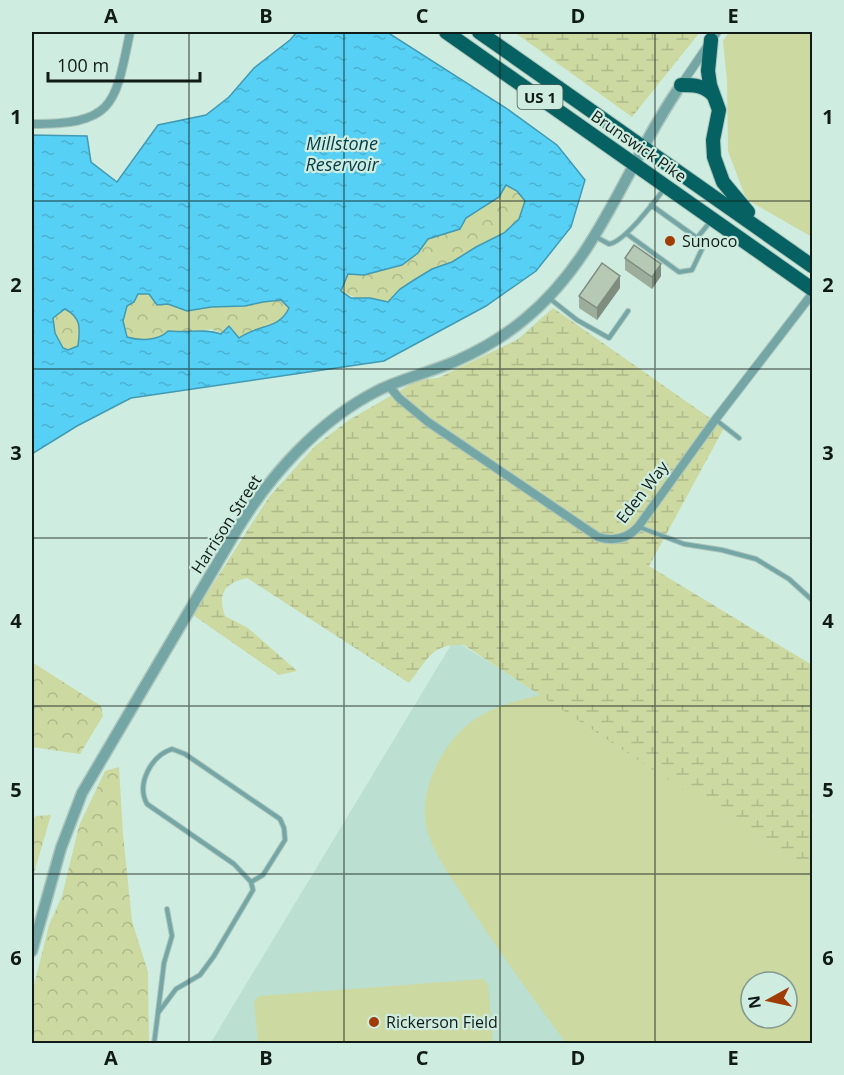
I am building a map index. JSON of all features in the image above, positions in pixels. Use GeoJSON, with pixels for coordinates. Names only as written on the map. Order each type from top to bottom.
{"type":"FeatureCollection","features":[{"type":"Feature","properties":{"kind":"highway","name":"Brunswick Pike"},"geometry":{"type":"LineString","coordinates":[[446,32],[813,289]]}},
{"type":"Feature","properties":{"kind":"highway","name":"Brunswick Pike"},"geometry":{"type":"LineString","coordinates":[[479,32],[813,266]]}},
{"type":"Feature","properties":{"kind":"highway"},"geometry":{"type":"LineString","coordinates":[[714,36],[708,71],[719,110],[713,148],[719,174],[734,198],[770,235]]}},
{"type":"Feature","properties":{"kind":"highway"},"geometry":{"type":"LineString","coordinates":[[681,85],[702,87],[713,95]]}},
{"type":"Feature","properties":{"kind":"street"},"geometry":{"type":"LineString","coordinates":[[32,123],[79,121],[90,117],[108,104],[119,85],[130,32]]}},
{"type":"Feature","properties":{"kind":"street"},"geometry":{"type":"LineString","coordinates":[[681,85],[714,36]]}},
{"type":"Feature","properties":{"kind":"street","name":"Harrison Street"},"geometry":{"type":"LineString","coordinates":[[32,951],[61,848],[82,793],[245,516],[267,486],[307,443],[349,408],[389,386],[456,360],[487,345],[514,328],[549,298],[572,272],[595,236],[661,113],[681,85]]}},
{"type":"Feature","properties":{"kind":"street","name":"Eden Way"},"geometry":{"type":"LineString","coordinates":[[389,386],[399,398],[428,422],[598,537],[615,540],[625,538],[638,527],[715,420],[813,294]]}},
{"type":"Feature","properties":{"kind":"lane"},"geometry":{"type":"LineString","coordinates":[[595,236],[609,244],[618,241],[627,234],[667,186]]}},
{"type":"Feature","properties":{"kind":"lane"},"geometry":{"type":"LineString","coordinates":[[627,234],[679,272],[692,270],[702,249],[697,238],[651,205]]}},
{"type":"Feature","properties":{"kind":"lane"},"geometry":{"type":"LineString","coordinates":[[697,238],[713,218]]}},
{"type":"Feature","properties":{"kind":"lane"},"geometry":{"type":"LineString","coordinates":[[549,298],[577,320],[609,338],[628,311]]}},
{"type":"Feature","properties":{"kind":"lane"},"geometry":{"type":"LineString","coordinates":[[715,420],[740,438]]}},
{"type":"Feature","properties":{"kind":"lane"},"geometry":{"type":"LineString","coordinates":[[638,527],[684,544],[722,550],[756,559],[789,579],[813,600]]}},
{"type":"Feature","properties":{"kind":"lane"},"geometry":{"type":"LineString","coordinates":[[158,1013],[176,989],[200,975],[214,956],[253,890],[251,882],[234,864],[147,804],[142,786],[157,756],[172,749],[185,754],[280,819],[284,828],[285,840],[263,875],[251,882]]}},
{"type":"Feature","properties":{"kind":"lane"},"geometry":{"type":"LineString","coordinates":[[154,1044],[164,963],[172,936],[167,909]]}},
{"type":"Feature","properties":{"kind":"shaded area"},"geometry":{"type":"Polygon","coordinates":[[[454,640],[812,867],[812,1043],[210,1044],[454,640]]]}},
{"type":"Feature","properties":{"kind":"green space"},"geometry":{"type":"Polygon","coordinates":[[[514,32],[700,32],[632,117],[514,32]]]}},
{"type":"Feature","properties":{"kind":"green space"},"geometry":{"type":"Polygon","coordinates":[[[729,32],[812,32],[812,237],[746,199],[728,151],[727,81],[723,41],[729,32]]]}},
{"type":"Feature","properties":{"kind":"green space"},"geometry":{"type":"Polygon","coordinates":[[[506,184],[517,191],[525,201],[519,219],[504,233],[452,262],[432,269],[400,289],[388,302],[358,297],[341,291],[348,274],[364,275],[418,253],[428,239],[460,229],[466,218],[482,209],[506,184]]]}},
{"type":"Feature","properties":{"kind":"green space"},"geometry":{"type":"Polygon","coordinates":[[[138,294],[149,294],[157,305],[168,304],[187,311],[281,300],[289,308],[285,315],[274,324],[246,334],[239,339],[210,329],[186,333],[168,331],[159,337],[137,339],[127,337],[123,321],[127,306],[134,302],[138,294]]]}},
{"type":"Feature","properties":{"kind":"green space"},"geometry":{"type":"Polygon","coordinates":[[[553,308],[724,428],[649,566],[812,665],[812,875],[464,645],[453,645],[437,650],[426,660],[409,683],[247,578],[239,580],[228,586],[223,595],[225,616],[248,628],[297,671],[279,675],[193,615],[269,497],[315,446],[349,420],[418,380],[438,378],[518,339],[553,308]]]}},
{"type":"Feature","properties":{"kind":"green space"},"geometry":{"type":"Polygon","coordinates":[[[65,309],[71,313],[79,325],[78,346],[68,350],[63,349],[55,333],[53,318],[65,309]]]}},
{"type":"Feature","properties":{"kind":"green space"},"geometry":{"type":"Polygon","coordinates":[[[32,662],[101,706],[103,716],[80,754],[32,747],[32,662]]]}},
{"type":"Feature","properties":{"kind":"green space"},"geometry":{"type":"Polygon","coordinates":[[[541,695],[812,875],[812,1043],[566,1043],[499,950],[447,872],[431,841],[425,817],[429,784],[444,751],[467,725],[487,712],[509,703],[541,695]]]}},
{"type":"Feature","properties":{"kind":"green space"},"geometry":{"type":"Polygon","coordinates":[[[119,767],[132,921],[148,972],[149,1043],[32,1043],[32,993],[49,925],[62,896],[79,826],[105,771],[119,767]]]}},
{"type":"Feature","properties":{"kind":"green space"},"geometry":{"type":"Polygon","coordinates":[[[51,815],[32,880],[32,820],[36,816],[51,815]]]}},
{"type":"Feature","properties":{"kind":"green space","name":"Rickerson Field"},"geometry":{"type":"Polygon","coordinates":[[[483,979],[488,984],[493,1043],[258,1043],[254,1001],[259,996],[483,979]]]}},
{"type":"Feature","properties":{"kind":"water","name":"Millstone Reservoir"},"geometry":{"type":"Polygon","coordinates":[[[297,32],[387,32],[506,108],[557,145],[585,180],[571,227],[536,271],[486,306],[384,361],[131,398],[77,426],[32,454],[32,135],[87,136],[91,162],[117,182],[158,125],[206,115],[229,97],[254,68],[297,32]],[[506,185],[499,197],[466,218],[460,229],[428,239],[418,253],[402,265],[364,275],[348,274],[341,291],[351,298],[370,298],[388,302],[400,289],[432,269],[452,262],[504,233],[519,219],[525,201],[517,191],[506,185]],[[138,294],[134,302],[127,306],[123,321],[127,337],[137,339],[159,337],[168,331],[208,331],[221,334],[229,326],[239,338],[280,320],[289,308],[281,300],[187,311],[168,304],[157,305],[149,294],[138,294]],[[65,309],[53,318],[55,333],[63,348],[68,350],[78,346],[79,324],[71,312],[65,309]]]}},
{"type":"Feature","properties":{"kind":"building"},"geometry":{"type":"Polygon","coordinates":[[[634,245],[661,264],[652,277],[625,258],[634,245]]]}},
{"type":"Feature","properties":{"kind":"building"},"geometry":{"type":"Polygon","coordinates":[[[602,263],[620,276],[597,308],[579,296],[602,263]]]}},
{"type":"Feature","properties":{"kind":"place","name":"Sunoco"},"geometry":{"type":"Point","coordinates":[670,241]}},
{"type":"Feature","properties":{"kind":"place","name":"Rickerson Field"},"geometry":{"type":"Point","coordinates":[374,1022]}}]}
